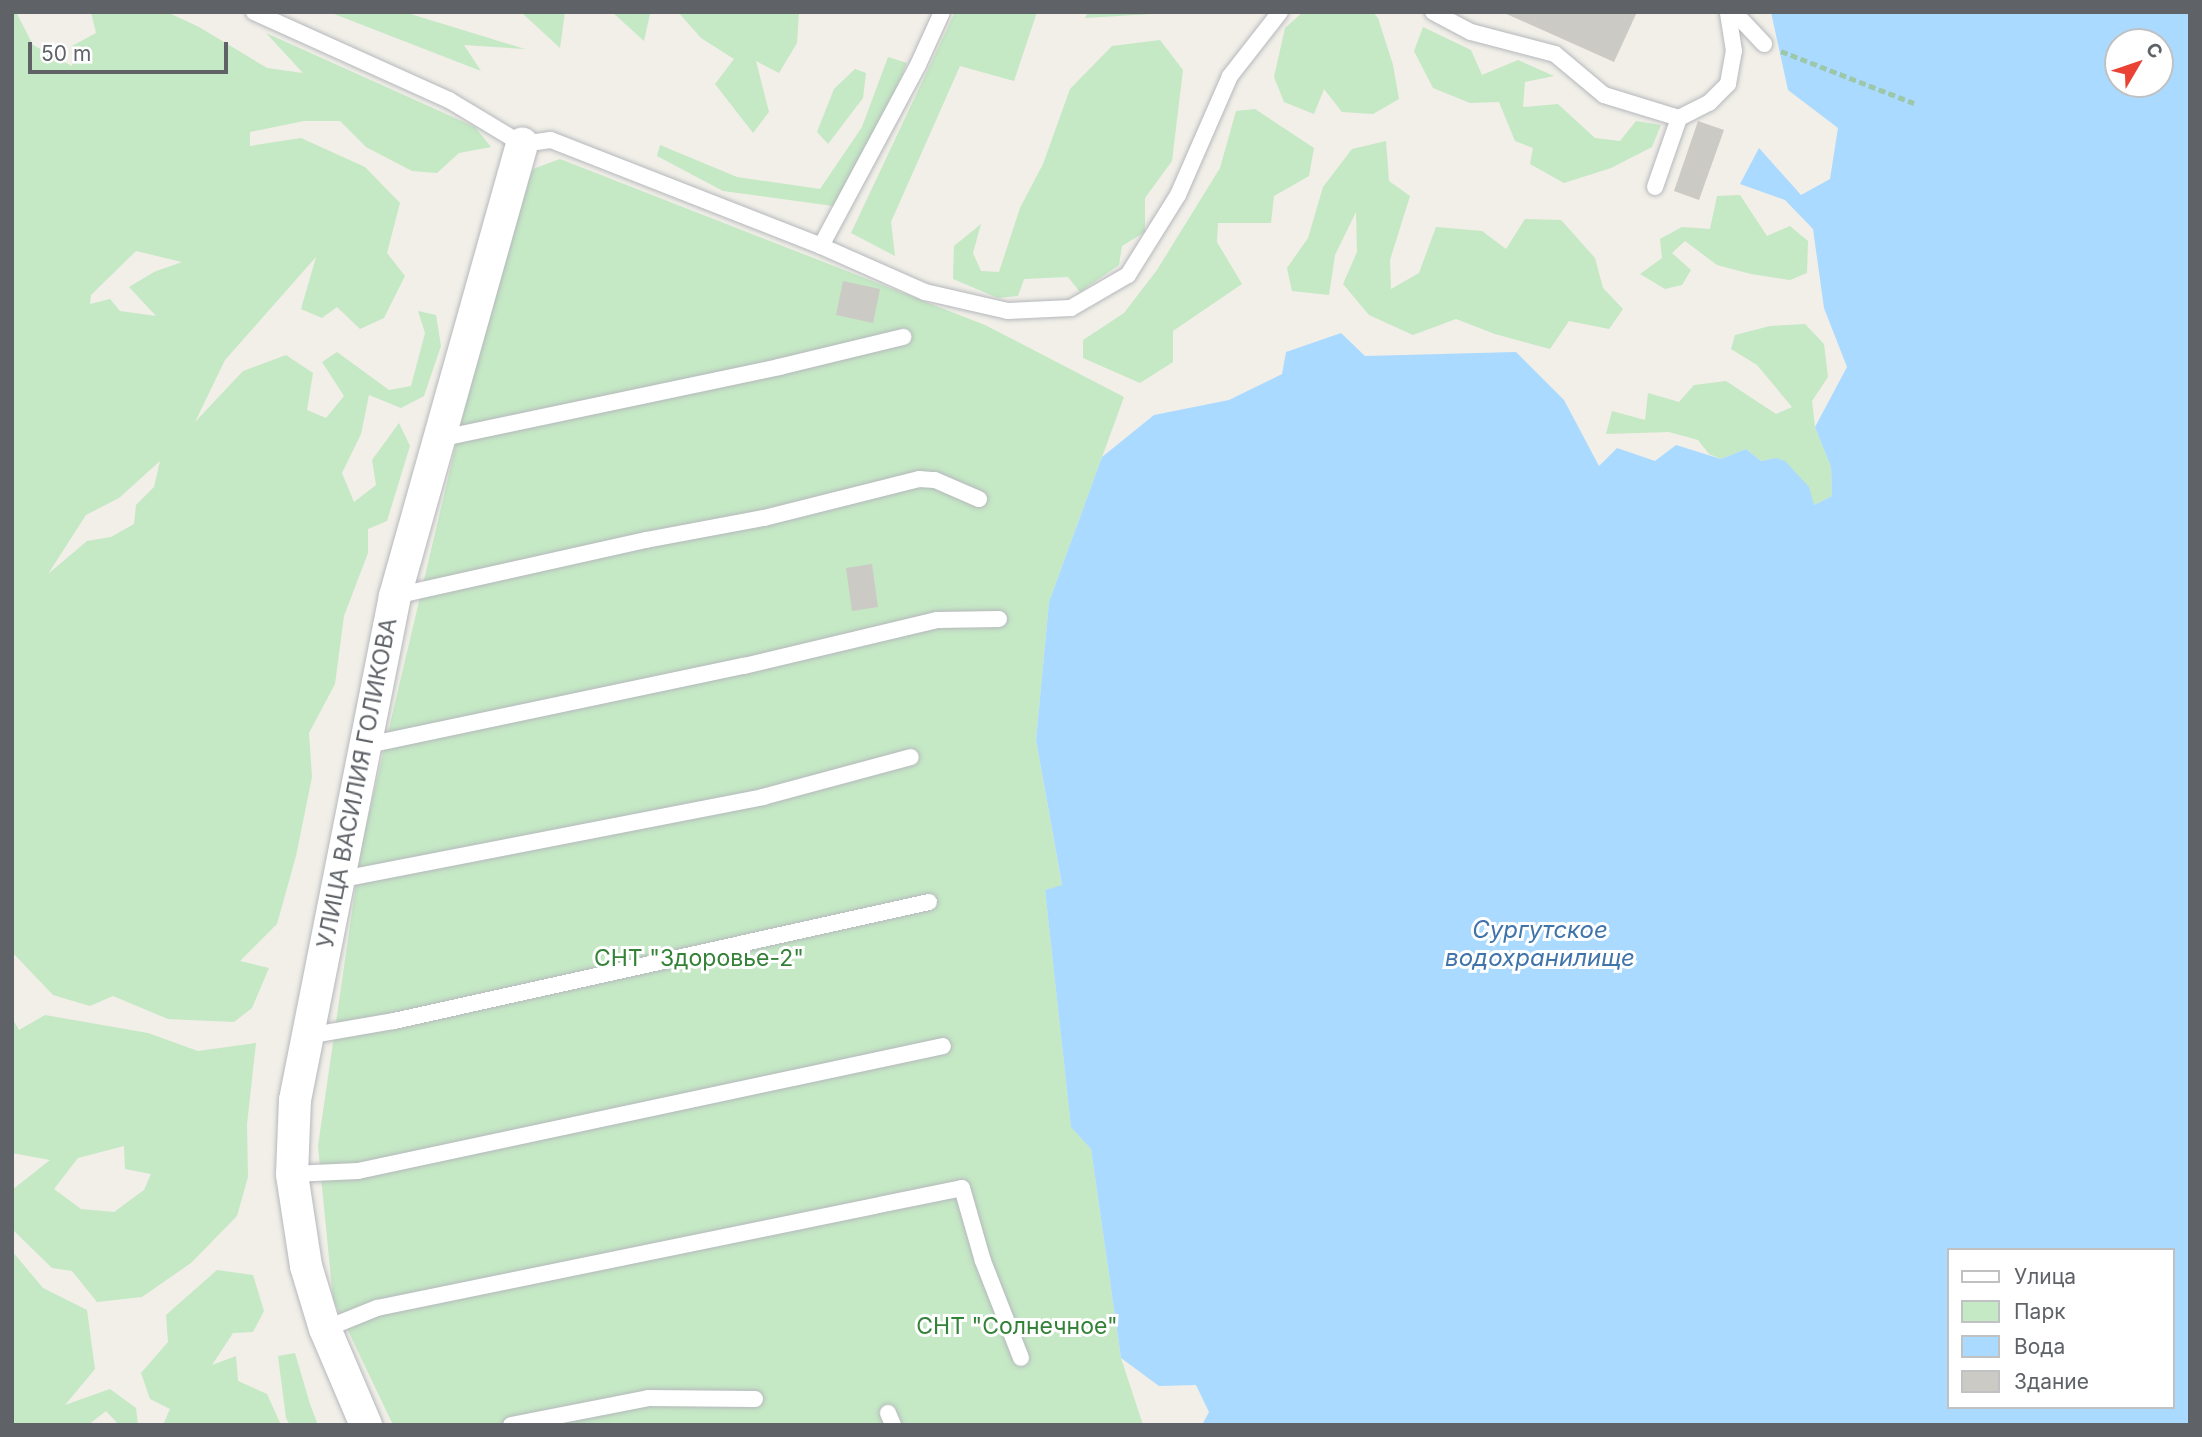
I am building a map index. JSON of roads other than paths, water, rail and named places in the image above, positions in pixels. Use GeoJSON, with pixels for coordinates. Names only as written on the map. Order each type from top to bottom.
{"type":"FeatureCollection","features":[{"type":"Feature","properties":{"kind":"street","name":"УЛИЦА ВАСИЛИЯ ГОЛИКОВА"},"geometry":{"type":"LineString","coordinates":[[366,1425],[326,1329],[306,1266],[292,1174],[295,1100],[363,746],[395,596],[522,144]]}},
{"type":"Feature","properties":{"kind":"lane"},"geometry":{"type":"LineString","coordinates":[[254,12],[449,100],[522,144],[551,140],[821,246],[925,292],[1007,311],[1071,308],[1128,275],[1178,195],[1230,76],[1280,12]]}},
{"type":"Feature","properties":{"kind":"lane"},"geometry":{"type":"LineString","coordinates":[[821,246],[918,65],[942,12]]}},
{"type":"Feature","properties":{"kind":"lane"},"geometry":{"type":"LineString","coordinates":[[1433,12],[1471,32],[1555,54],[1604,95],[1679,118],[1709,103],[1728,84],[1734,51],[1728,12]]}},
{"type":"Feature","properties":{"kind":"lane"},"geometry":{"type":"LineString","coordinates":[[1734,12],[1763,44]]}},
{"type":"Feature","properties":{"kind":"lane"},"geometry":{"type":"LineString","coordinates":[[1655,187],[1679,118]]}},
{"type":"Feature","properties":{"kind":"lane"},"geometry":{"type":"LineString","coordinates":[[438,439],[779,367],[903,337]]}},
{"type":"Feature","properties":{"kind":"lane"},"geometry":{"type":"LineString","coordinates":[[395,596],[646,540],[764,518],[919,479],[934,480],[979,499]]}},
{"type":"Feature","properties":{"kind":"lane"},"geometry":{"type":"LineString","coordinates":[[363,746],[744,666],[937,620],[999,619]]}},
{"type":"Feature","properties":{"kind":"lane"},"geometry":{"type":"LineString","coordinates":[[337,880],[764,797],[911,757]]}},
{"type":"Feature","properties":{"kind":"lane"},"geometry":{"type":"LineString","coordinates":[[307,1036],[394,1021],[929,902]]}},
{"type":"Feature","properties":{"kind":"lane"},"geometry":{"type":"LineString","coordinates":[[292,1174],[358,1171],[943,1046]]}},
{"type":"Feature","properties":{"kind":"lane"},"geometry":{"type":"LineString","coordinates":[[326,1329],[377,1308],[962,1188],[983,1261],[1021,1358]]}},
{"type":"Feature","properties":{"kind":"lane"},"geometry":{"type":"LineString","coordinates":[[511,1425],[648,1398],[755,1399]]}},
{"type":"Feature","properties":{"kind":"water","name":"Сургутское водохранилище"},"geometry":{"type":"Polygon","coordinates":[[[1771,12],[2190,12],[2190,1425],[1202,1425],[1209,1412],[1196,1385],[1159,1386],[1121,1358],[1091,1149],[1071,1127],[1045,890],[1062,885],[1036,740],[1049,602],[1102,457],[1154,415],[1229,400],[1282,374],[1286,352],[1341,333],[1365,356],[1516,352],[1564,400],[1599,466],[1617,448],[1655,461],[1676,445],[1721,459],[1746,449],[1761,461],[1776,458],[1785,461],[1809,487],[1814,505],[1832,496],[1831,467],[1815,427],[1847,367],[1824,308],[1813,229],[1785,200],[1740,184],[1759,148],[1801,195],[1830,179],[1838,128],[1788,90],[1771,12]]]}},
{"type":"Feature","properties":{"kind":"park label","name":"СНТ \"Здоровье-2\""},"geometry":{"type":"Point","coordinates":[699,958]}},
{"type":"Feature","properties":{"kind":"park label","name":"СНТ \"Солнечное\""},"geometry":{"type":"Point","coordinates":[1017,1326]}}]}
